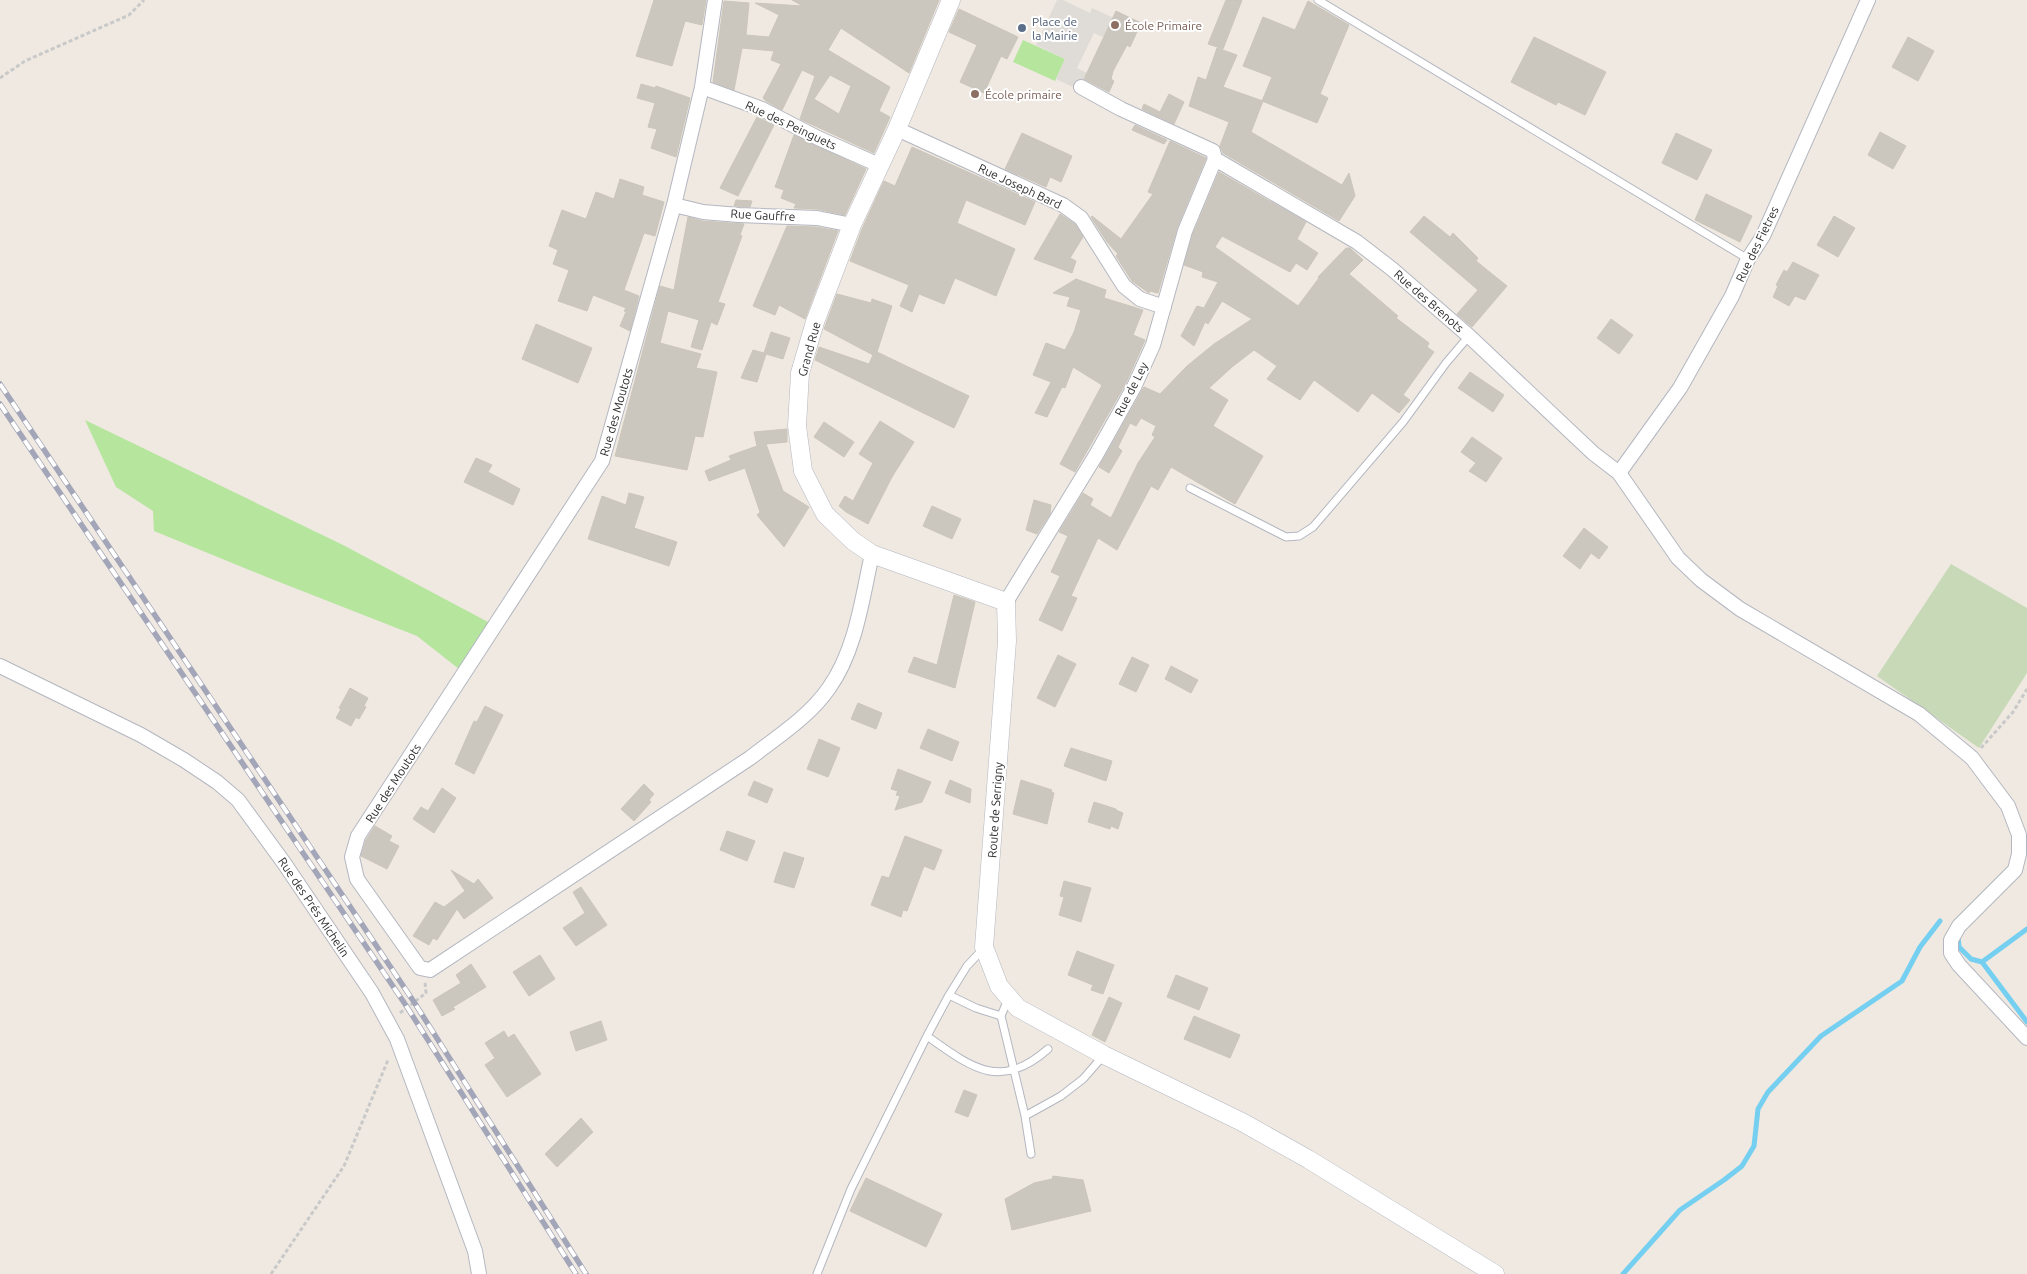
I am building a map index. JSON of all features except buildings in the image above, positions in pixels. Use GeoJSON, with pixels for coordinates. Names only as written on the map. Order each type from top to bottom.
{"type":"FeatureCollection","features":[{"type":"Feature","properties":{"kind":"street","name":"Rue des Moutots"},"geometry":{"type":"LineString","coordinates":[[426,969],[420,968],[357,879],[352,857],[358,836],[602,461],[674,205],[702,87],[715,0]]}},
{"type":"Feature","properties":{"kind":"street","name":"Grand Rue"},"geometry":{"type":"LineString","coordinates":[[951,0],[897,129],[852,225],[816,322],[800,374],[797,426],[802,471],[824,514],[853,541],[872,554],[1006,602]]}},
{"type":"Feature","properties":{"kind":"street","name":"Rue des Fietres"},"geometry":{"type":"LineString","coordinates":[[1620,472],[1680,388],[1732,296],[1748,259],[1763,236],[1868,0]]}},
{"type":"Feature","properties":{"kind":"street","name":"Rue des Peinguets"},"geometry":{"type":"LineString","coordinates":[[702,87],[762,109],[818,138],[879,165]]}},
{"type":"Feature","properties":{"kind":"street"},"geometry":{"type":"LineString","coordinates":[[1081,87],[1121,109],[1213,151],[1215,159]]}},
{"type":"Feature","properties":{"kind":"street","name":"Rue Joseph Bard"},"geometry":{"type":"LineString","coordinates":[[897,129],[1064,205],[1081,218],[1124,286],[1140,299],[1164,307]]}},
{"type":"Feature","properties":{"kind":"street","name":"Rue de Ley"},"geometry":{"type":"LineString","coordinates":[[1006,602],[1096,455],[1134,387],[1153,345],[1185,231],[1215,159]]}},
{"type":"Feature","properties":{"kind":"street","name":"Rue des Brenots"},"geometry":{"type":"LineString","coordinates":[[1215,159],[1357,242],[1392,269],[1469,336],[1593,454],[1620,472]]}},
{"type":"Feature","properties":{"kind":"street","name":"Rue Gauffre"},"geometry":{"type":"LineString","coordinates":[[674,205],[703,212],[817,218],[852,225]]}},
{"type":"Feature","properties":{"kind":"street"},"geometry":{"type":"LineString","coordinates":[[1620,472],[1678,558],[1700,580],[1740,609],[1919,714],[1972,758],[2008,806],[2019,835],[2019,854],[2015,870],[1959,926],[1951,940],[1951,953],[1959,966],[2027,1038]]}},
{"type":"Feature","properties":{"kind":"street"},"geometry":{"type":"LineString","coordinates":[[426,969],[430,970],[750,758],[796,723],[829,688],[848,653],[872,554]]}},
{"type":"Feature","properties":{"kind":"street","name":"Route de Serrigny"},"geometry":{"type":"LineString","coordinates":[[1006,602],[1008,641],[984,947],[999,986],[1014,1003]]}},
{"type":"Feature","properties":{"kind":"street","name":"Rue des Prés Michelin"},"geometry":{"type":"LineString","coordinates":[[0,666],[141,735],[217,782],[238,800],[284,863],[372,993],[397,1039],[475,1251],[479,1274]]}},
{"type":"Feature","properties":{"kind":"street"},"geometry":{"type":"LineString","coordinates":[[1014,1003],[1104,1055],[1242,1122],[1308,1159],[1495,1274]]}},
{"type":"Feature","properties":{"kind":"lane"},"geometry":{"type":"LineString","coordinates":[[1318,0],[1748,259]]}},
{"type":"Feature","properties":{"kind":"lane"},"geometry":{"type":"LineString","coordinates":[[1190,488],[1286,537],[1299,536],[1313,527],[1403,422],[1446,363],[1469,336]]}},
{"type":"Feature","properties":{"kind":"lane"},"geometry":{"type":"LineString","coordinates":[[817,1274],[852,1189],[927,1036],[967,966],[984,947]]}},
{"type":"Feature","properties":{"kind":"lane"},"geometry":{"type":"LineString","coordinates":[[949,995],[976,1008],[1001,1016]]}},
{"type":"Feature","properties":{"kind":"lane"},"geometry":{"type":"LineString","coordinates":[[1001,1016],[1014,1003]]}},
{"type":"Feature","properties":{"kind":"lane"},"geometry":{"type":"LineString","coordinates":[[1001,1016],[1025,1116],[1031,1154]]}},
{"type":"Feature","properties":{"kind":"lane"},"geometry":{"type":"LineString","coordinates":[[927,1036],[971,1065],[997,1073],[1014,1071],[1037,1059],[1048,1049]]}},
{"type":"Feature","properties":{"kind":"lane"},"geometry":{"type":"LineString","coordinates":[[1025,1116],[1060,1096],[1083,1079],[1104,1055]]}},
{"type":"Feature","properties":{"kind":"path"},"geometry":{"type":"LineString","coordinates":[[0,78],[26,61],[129,15],[144,0]]}},
{"type":"Feature","properties":{"kind":"path"},"geometry":{"type":"LineString","coordinates":[[1972,758],[2012,712],[2027,689]]}},
{"type":"Feature","properties":{"kind":"path"},"geometry":{"type":"LineString","coordinates":[[271,1274],[344,1166],[397,1039],[399,1014],[426,993],[426,969]]}},
{"type":"Feature","properties":{"kind":"green space"},"geometry":{"type":"Polygon","coordinates":[[[1023,40],[1065,59],[1055,81],[1013,62],[1023,40]]]}},
{"type":"Feature","properties":{"kind":"green space"},"geometry":{"type":"Polygon","coordinates":[[[85,420],[343,545],[490,623],[459,669],[417,636],[154,531],[153,511],[116,487],[85,420]]]}},
{"type":"Feature","properties":{"kind":"green space"},"geometry":{"type":"Polygon","coordinates":[[[1951,564],[2027,608],[2027,673],[1979,748],[1877,676],[1951,564]]]}},
{"type":"Feature","properties":{"kind":"shaded area"},"geometry":{"type":"Polygon","coordinates":[[[1057,0],[1063,0],[1090,13],[1092,8],[1114,18],[1103,37],[1094,33],[1077,68],[1087,73],[1079,90],[1056,79],[1065,59],[1036,45],[1057,0]]]}},
{"type":"Feature","properties":{"kind":"waterway"},"geometry":{"type":"LineString","coordinates":[[1623,1274],[1680,1210],[1742,1166],[1754,1146],[1758,1109],[1768,1092],[1821,1036],[1902,981],[1920,947],[1940,921]]}},
{"type":"Feature","properties":{"kind":"waterway"},"geometry":{"type":"LineString","coordinates":[[1958,936],[1959,947],[1971,959],[1982,962],[2027,929]]}},
{"type":"Feature","properties":{"kind":"waterway"},"geometry":{"type":"LineString","coordinates":[[1982,962],[2027,1022]]}},
{"type":"Feature","properties":{"kind":"railway"},"geometry":{"type":"LineString","coordinates":[[0,384],[414,1002],[586,1274]]}},
{"type":"Feature","properties":{"kind":"railway"},"geometry":{"type":"LineString","coordinates":[[0,404],[407,1007],[576,1274]]}},
{"type":"Feature","properties":{"kind":"place","name":"École Primaire"},"geometry":{"type":"Point","coordinates":[1115,25]}},
{"type":"Feature","properties":{"kind":"place","name":"Place de la Mairie"},"geometry":{"type":"Point","coordinates":[1022,28]}},
{"type":"Feature","properties":{"kind":"place","name":"École primaire"},"geometry":{"type":"Point","coordinates":[975,94]}}]}
